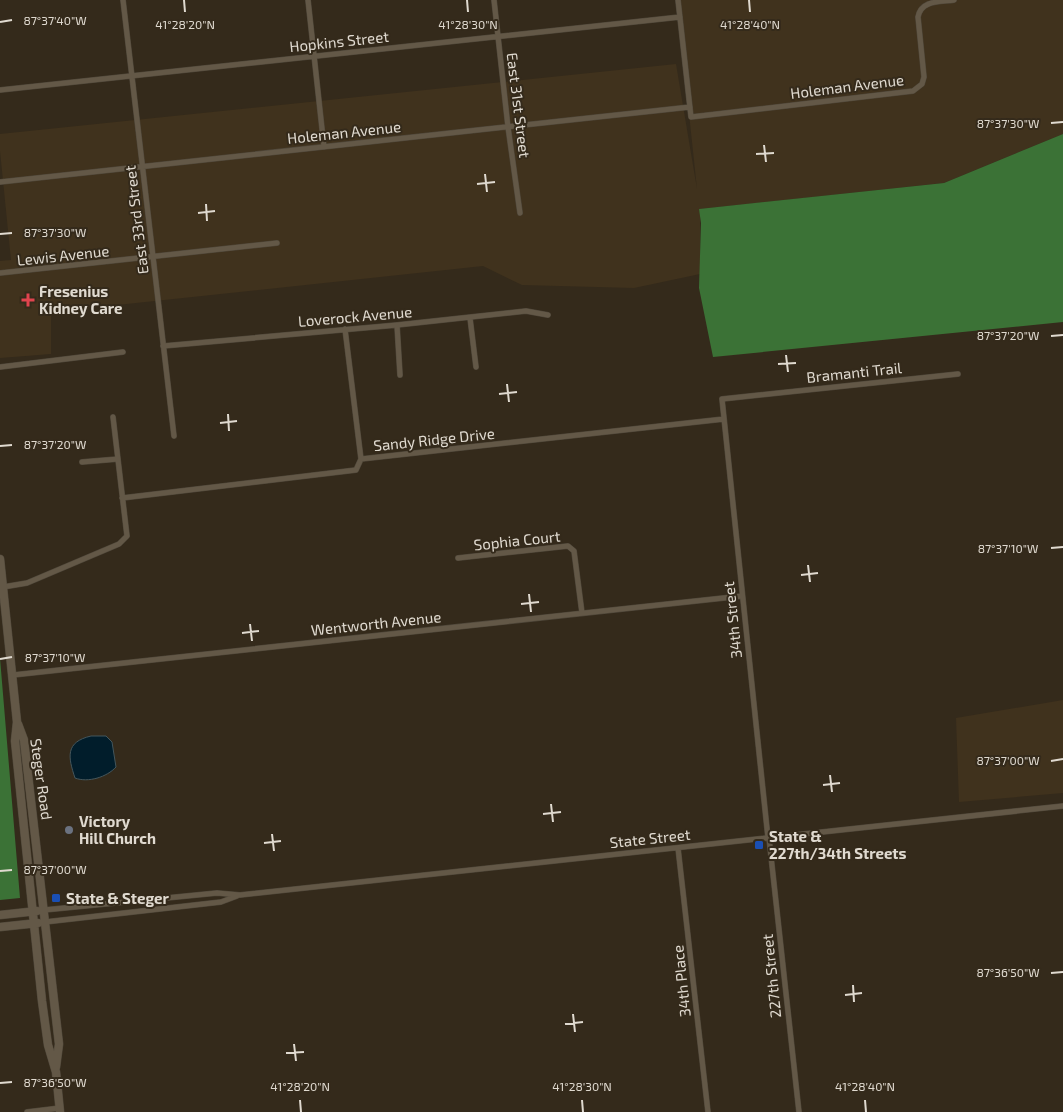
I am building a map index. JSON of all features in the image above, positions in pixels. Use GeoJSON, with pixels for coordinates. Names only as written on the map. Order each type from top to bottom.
{"type":"FeatureCollection","features":[{"type":"Feature","properties":{"kind":"street","name":"East 33rd Street"},"geometry":{"type":"LineString","coordinates":[[123,0],[174,436]]}},
{"type":"Feature","properties":{"kind":"street"},"geometry":{"type":"LineString","coordinates":[[308,0],[324,147]]}},
{"type":"Feature","properties":{"kind":"street","name":"East 31st Street"},"geometry":{"type":"LineString","coordinates":[[494,0],[520,213]]}},
{"type":"Feature","properties":{"kind":"street"},"geometry":{"type":"LineString","coordinates":[[678,0],[690,107]]}},
{"type":"Feature","properties":{"kind":"street","name":"Holeman Avenue"},"geometry":{"type":"LineString","coordinates":[[0,182],[690,107],[691,117],[913,91],[922,84],[924,77],[919,11],[928,3],[954,0]]}},
{"type":"Feature","properties":{"kind":"street","name":"Hopkins Street"},"geometry":{"type":"LineString","coordinates":[[0,90],[680,17]]}},
{"type":"Feature","properties":{"kind":"street","name":"Lewis Avenue"},"geometry":{"type":"LineString","coordinates":[[0,274],[276,243]]}},
{"type":"Feature","properties":{"kind":"street","name":"Loverock Avenue"},"geometry":{"type":"LineString","coordinates":[[163,346],[470,318],[526,311],[548,315]]}},
{"type":"Feature","properties":{"kind":"street"},"geometry":{"type":"LineString","coordinates":[[470,318],[476,367]]}},
{"type":"Feature","properties":{"kind":"street"},"geometry":{"type":"LineString","coordinates":[[397,325],[400,375]]}},
{"type":"Feature","properties":{"kind":"street"},"geometry":{"type":"LineString","coordinates":[[345,329],[361,459]]}},
{"type":"Feature","properties":{"kind":"street"},"geometry":{"type":"LineString","coordinates":[[0,367],[123,352]]}},
{"type":"Feature","properties":{"kind":"street","name":"Bramanti Trail"},"geometry":{"type":"LineString","coordinates":[[722,399],[958,374]]}},
{"type":"Feature","properties":{"kind":"street","name":"34th Street"},"geometry":{"type":"LineString","coordinates":[[722,399],[768,838]]}},
{"type":"Feature","properties":{"kind":"street"},"geometry":{"type":"LineString","coordinates":[[3,587],[27,583],[119,544],[127,536],[113,417]]}},
{"type":"Feature","properties":{"kind":"street","name":"Sandy Ridge Drive"},"geometry":{"type":"LineString","coordinates":[[122,498],[356,470],[361,459],[724,419]]}},
{"type":"Feature","properties":{"kind":"street"},"geometry":{"type":"LineString","coordinates":[[82,462],[118,459]]}},
{"type":"Feature","properties":{"kind":"street","name":"Sophia Court"},"geometry":{"type":"LineString","coordinates":[[458,558],[568,546],[574,551],[582,614]]}},
{"type":"Feature","properties":{"kind":"street"},"geometry":{"type":"LineString","coordinates":[[0,559],[17,722]]}},
{"type":"Feature","properties":{"kind":"street","name":"Wentworth Avenue"},"geometry":{"type":"LineString","coordinates":[[13,675],[742,596]]}},
{"type":"Feature","properties":{"kind":"street","name":"Steger Road"},"geometry":{"type":"LineString","coordinates":[[17,722],[24,740],[59,1044],[56,1072]]}},
{"type":"Feature","properties":{"kind":"street","name":"Steger Road"},"geometry":{"type":"LineString","coordinates":[[17,722],[16,740],[32,911],[48,1045],[56,1072],[60,1110]]}},
{"type":"Feature","properties":{"kind":"street","name":"State Street"},"geometry":{"type":"LineString","coordinates":[[44,910],[217,893],[240,895],[1063,806]]}},
{"type":"Feature","properties":{"kind":"street","name":"227th Street"},"geometry":{"type":"LineString","coordinates":[[768,838],[799,1112]]}},
{"type":"Feature","properties":{"kind":"street","name":"34th Place"},"geometry":{"type":"LineString","coordinates":[[678,848],[708,1112]]}},
{"type":"Feature","properties":{"kind":"street","name":"State Street"},"geometry":{"type":"LineString","coordinates":[[45,922],[221,902],[240,895]]}},
{"type":"Feature","properties":{"kind":"street"},"geometry":{"type":"LineString","coordinates":[[0,915],[44,910]]}},
{"type":"Feature","properties":{"kind":"street"},"geometry":{"type":"LineString","coordinates":[[0,927],[45,922]]}},
{"type":"Feature","properties":{"kind":"street"},"geometry":{"type":"LineString","coordinates":[[26,1112],[60,1110]]}},
{"type":"Feature","properties":{"kind":"shaded area"},"geometry":{"type":"Polygon","coordinates":[[[677,0],[1063,0],[1063,134],[944,183],[700,209],[700,274],[634,288],[522,285],[483,266],[51,312],[51,354],[0,358],[0,261],[11,260],[0,134],[676,64],[697,189],[677,0]]]}},
{"type":"Feature","properties":{"kind":"shaded area"},"geometry":{"type":"Polygon","coordinates":[[[1063,700],[1063,793],[959,802],[956,718],[1063,700]]]}},
{"type":"Feature","properties":{"kind":"green space"},"geometry":{"type":"Polygon","coordinates":[[[1063,134],[1063,322],[713,357],[699,288],[701,223],[699,209],[944,183],[1063,134]]]}},
{"type":"Feature","properties":{"kind":"green space"},"geometry":{"type":"Polygon","coordinates":[[[0,658],[20,898],[0,900],[0,658]]]}},
{"type":"Feature","properties":{"kind":"water"},"geometry":{"type":"Polygon","coordinates":[[[91,736],[106,736],[112,742],[116,767],[108,774],[97,778],[86,780],[75,778],[70,757],[71,751],[77,742],[91,736]]]}},
{"type":"Feature","properties":{"kind":"place","name":"Fresenius Kidney Care"},"geometry":{"type":"Point","coordinates":[28,300]}},
{"type":"Feature","properties":{"kind":"place","name":"Victory Hill Church"},"geometry":{"type":"Point","coordinates":[69,830]}},
{"type":"Feature","properties":{"kind":"place","name":"State & 227th/34th Streets"},"geometry":{"type":"Point","coordinates":[759,845]}},
{"type":"Feature","properties":{"kind":"place","name":"State & Steger"},"geometry":{"type":"Point","coordinates":[56,898]}}]}
